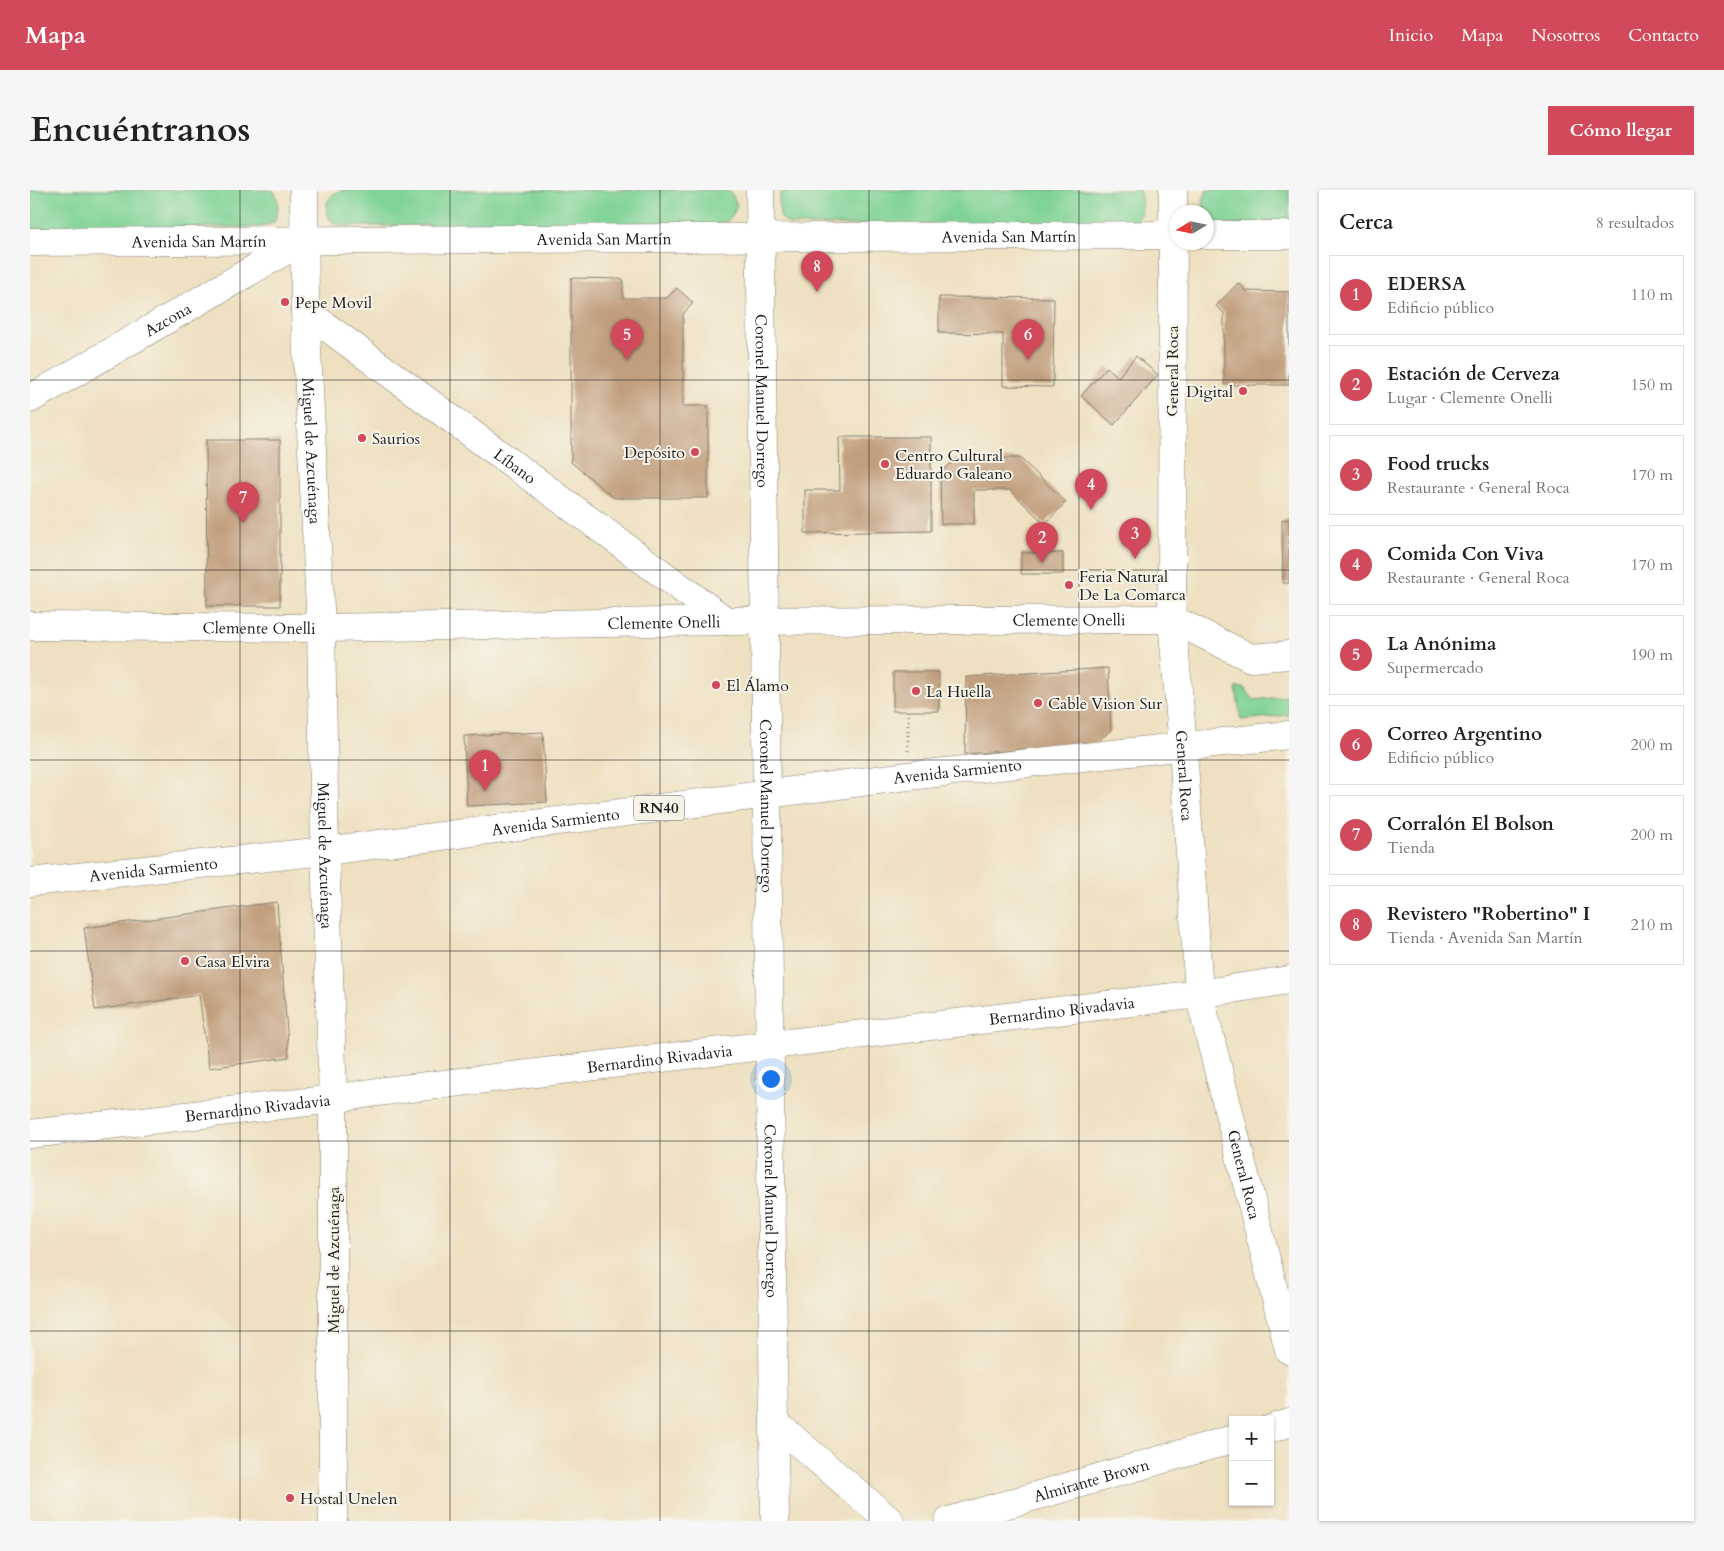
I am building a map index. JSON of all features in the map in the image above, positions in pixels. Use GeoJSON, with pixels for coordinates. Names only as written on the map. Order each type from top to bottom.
{"type":"FeatureCollection","features":[{"type":"Feature","properties":{"kind":"main road","name":"Miguel de Azcuénaga"},"geometry":{"type":"LineString","coordinates":[[304,190],[305,311],[321,628],[333,1099],[333,1521]]}},
{"type":"Feature","properties":{"kind":"main road","name":"Coronel Manuel Dorrego"},"geometry":{"type":"LineString","coordinates":[[760,190],[775,1521]]}},
{"type":"Feature","properties":{"kind":"main road","name":"General Roca"},"geometry":{"type":"LineString","coordinates":[[1173,190],[1173,205]]}},
{"type":"Feature","properties":{"kind":"main road","name":"Avenida San Martín"},"geometry":{"type":"LineString","coordinates":[[30,242],[1169,235]]}},
{"type":"Feature","properties":{"kind":"main road"},"geometry":{"type":"LineString","coordinates":[[1214,235],[1289,235]]}},
{"type":"Feature","properties":{"kind":"main road","name":"Azcona"},"geometry":{"type":"LineString","coordinates":[[30,399],[304,240]]}},
{"type":"Feature","properties":{"kind":"main road","name":"General Roca"},"geometry":{"type":"LineString","coordinates":[[1174,250],[1172,619],[1183,747],[1199,994],[1289,1350]]}},
{"type":"Feature","properties":{"kind":"main road","name":"Líbano"},"geometry":{"type":"LineString","coordinates":[[305,311],[726,621]]}},
{"type":"Feature","properties":{"kind":"main road","name":"Clemente Onelli"},"geometry":{"type":"LineString","coordinates":[[30,626],[321,628],[726,621],[1172,619],[1251,658],[1289,656]]}},
{"type":"Feature","properties":{"kind":"main road","name":"Avenida Sarmiento"},"geometry":{"type":"LineString","coordinates":[[30,882],[326,851],[908,776],[1289,735]]}},
{"type":"Feature","properties":{"kind":"main road","name":"Bernardino Rivadavia"},"geometry":{"type":"LineString","coordinates":[[30,1134],[1199,994],[1289,980]]}},
{"type":"Feature","properties":{"kind":"main road"},"geometry":{"type":"LineString","coordinates":[[774,1422],[890,1521]]}},
{"type":"Feature","properties":{"kind":"main road"},"geometry":{"type":"LineString","coordinates":[[1274,1427],[1289,1423]]}},
{"type":"Feature","properties":{"kind":"main road","name":"Almirante Brown"},"geometry":{"type":"LineString","coordinates":[[949,1521],[1229,1440]]}},
{"type":"Feature","properties":{"kind":"path"},"geometry":{"type":"LineString","coordinates":[[908,711],[908,776]]}},
{"type":"Feature","properties":{"kind":"green space"},"geometry":{"type":"Polygon","coordinates":[[[30,190],[273,190],[278,202],[278,210],[274,222],[262,227],[30,229],[30,190]]]}},
{"type":"Feature","properties":{"kind":"green space"},"geometry":{"type":"Polygon","coordinates":[[[342,190],[726,190],[732,194],[737,205],[727,221],[710,225],[346,226],[332,222],[327,211],[330,198],[333,194],[342,190]]]}},
{"type":"Feature","properties":{"kind":"green space"},"geometry":{"type":"Polygon","coordinates":[[[784,190],[1139,190],[1142,209],[1137,221],[1133,225],[790,225],[781,218],[779,211],[779,200],[784,190]]]}},
{"type":"Feature","properties":{"kind":"green space"},"geometry":{"type":"Polygon","coordinates":[[[1207,190],[1289,190],[1289,227],[1215,224],[1214,205],[1204,205],[1203,201],[1207,190]]]}},
{"type":"Feature","properties":{"kind":"green space"},"geometry":{"type":"Polygon","coordinates":[[[1236,688],[1244,688],[1254,700],[1289,696],[1289,715],[1241,720],[1236,688]]]}},
{"type":"Feature","properties":{"kind":"building"},"geometry":{"type":"Polygon","coordinates":[[[571,278],[623,279],[623,298],[667,298],[677,288],[693,303],[683,314],[683,406],[708,406],[708,498],[614,498],[571,462],[571,278]]]}},
{"type":"Feature","properties":{"kind":"building"},"geometry":{"type":"Polygon","coordinates":[[[1238,283],[1246,291],[1289,292],[1289,385],[1224,385],[1224,313],[1216,306],[1238,283]]]}},
{"type":"Feature","properties":{"kind":"building"},"geometry":{"type":"Polygon","coordinates":[[[939,297],[1054,298],[1053,387],[1003,386],[1003,334],[939,333],[939,297]]]}},
{"type":"Feature","properties":{"kind":"building"},"geometry":{"type":"Polygon","coordinates":[[[1136,356],[1158,375],[1114,425],[1081,396],[1107,367],[1118,377],[1136,356]]]}},
{"type":"Feature","properties":{"kind":"building","name":"Centro Cultural Eduardo Galeano"},"geometry":{"type":"Polygon","coordinates":[[[839,437],[931,437],[931,531],[805,533],[805,490],[840,490],[839,437]]]}},
{"type":"Feature","properties":{"kind":"building"},"geometry":{"type":"Polygon","coordinates":[[[206,440],[280,440],[280,606],[207,606],[206,440]]]}},
{"type":"Feature","properties":{"kind":"building"},"geometry":{"type":"Polygon","coordinates":[[[1020,458],[1066,502],[1045,524],[1010,490],[974,490],[974,524],[941,524],[940,473],[956,459],[1020,458]]]}},
{"type":"Feature","properties":{"kind":"building"},"geometry":{"type":"Polygon","coordinates":[[[1289,519],[1289,583],[1283,583],[1282,520],[1289,519]]]}},
{"type":"Feature","properties":{"kind":"building"},"geometry":{"type":"Polygon","coordinates":[[[1021,553],[1063,553],[1063,574],[1021,574],[1021,553]]]}},
{"type":"Feature","properties":{"kind":"building","name":"Cable Vision Sur"},"geometry":{"type":"Polygon","coordinates":[[[1108,668],[1111,730],[1095,744],[965,754],[966,677],[1108,668]]]}},
{"type":"Feature","properties":{"kind":"building","name":"La Huella"},"geometry":{"type":"Polygon","coordinates":[[[893,672],[939,672],[939,711],[893,711],[893,672]]]}},
{"type":"Feature","properties":{"kind":"building"},"geometry":{"type":"Polygon","coordinates":[[[543,732],[547,802],[467,806],[464,736],[543,732]]]}},
{"type":"Feature","properties":{"kind":"building","name":"Casa Elvira"},"geometry":{"type":"Polygon","coordinates":[[[277,902],[289,1057],[209,1068],[199,995],[95,1010],[84,928],[277,902]]]}},
{"type":"Feature","properties":{"kind":"place","name":"Revistero \"Robertino\" I"},"geometry":{"type":"Point","coordinates":[817,292]}},
{"type":"Feature","properties":{"kind":"place","name":"Pepe Movil"},"geometry":{"type":"Point","coordinates":[285,302]}},
{"type":"Feature","properties":{"kind":"place","name":"La Anónima"},"geometry":{"type":"Point","coordinates":[627,360]}},
{"type":"Feature","properties":{"kind":"place","name":"Correo Argentino"},"geometry":{"type":"Point","coordinates":[1028,360]}},
{"type":"Feature","properties":{"kind":"place","name":"Digital"},"geometry":{"type":"Point","coordinates":[1243,391]}},
{"type":"Feature","properties":{"kind":"place","name":"Saurios"},"geometry":{"type":"Point","coordinates":[362,438]}},
{"type":"Feature","properties":{"kind":"place","name":"Depósito"},"geometry":{"type":"Point","coordinates":[695,452]}},
{"type":"Feature","properties":{"kind":"place","name":"Centro Cultural Eduardo Galeano"},"geometry":{"type":"Point","coordinates":[885,464]}},
{"type":"Feature","properties":{"kind":"place","name":"Comida Con Viva"},"geometry":{"type":"Point","coordinates":[1091,510]}},
{"type":"Feature","properties":{"kind":"place","name":"Corralón El Bolson"},"geometry":{"type":"Point","coordinates":[243,523]}},
{"type":"Feature","properties":{"kind":"place","name":"Food trucks"},"geometry":{"type":"Point","coordinates":[1135,559]}},
{"type":"Feature","properties":{"kind":"place","name":"Estación de Cerveza"},"geometry":{"type":"Point","coordinates":[1042,563]}},
{"type":"Feature","properties":{"kind":"place","name":"Feria Natural De La Comarca"},"geometry":{"type":"Point","coordinates":[1069,585]}},
{"type":"Feature","properties":{"kind":"place","name":"El Álamo"},"geometry":{"type":"Point","coordinates":[716,685]}},
{"type":"Feature","properties":{"kind":"place","name":"La Huella"},"geometry":{"type":"Point","coordinates":[916,691]}},
{"type":"Feature","properties":{"kind":"place","name":"Cable Vision Sur"},"geometry":{"type":"Point","coordinates":[1038,703]}},
{"type":"Feature","properties":{"kind":"place","name":"EDERSA"},"geometry":{"type":"Point","coordinates":[485,791]}},
{"type":"Feature","properties":{"kind":"place","name":"Casa Elvira"},"geometry":{"type":"Point","coordinates":[185,961]}},
{"type":"Feature","properties":{"kind":"place","name":"Hostal Unelen"},"geometry":{"type":"Point","coordinates":[290,1498]}}]}
